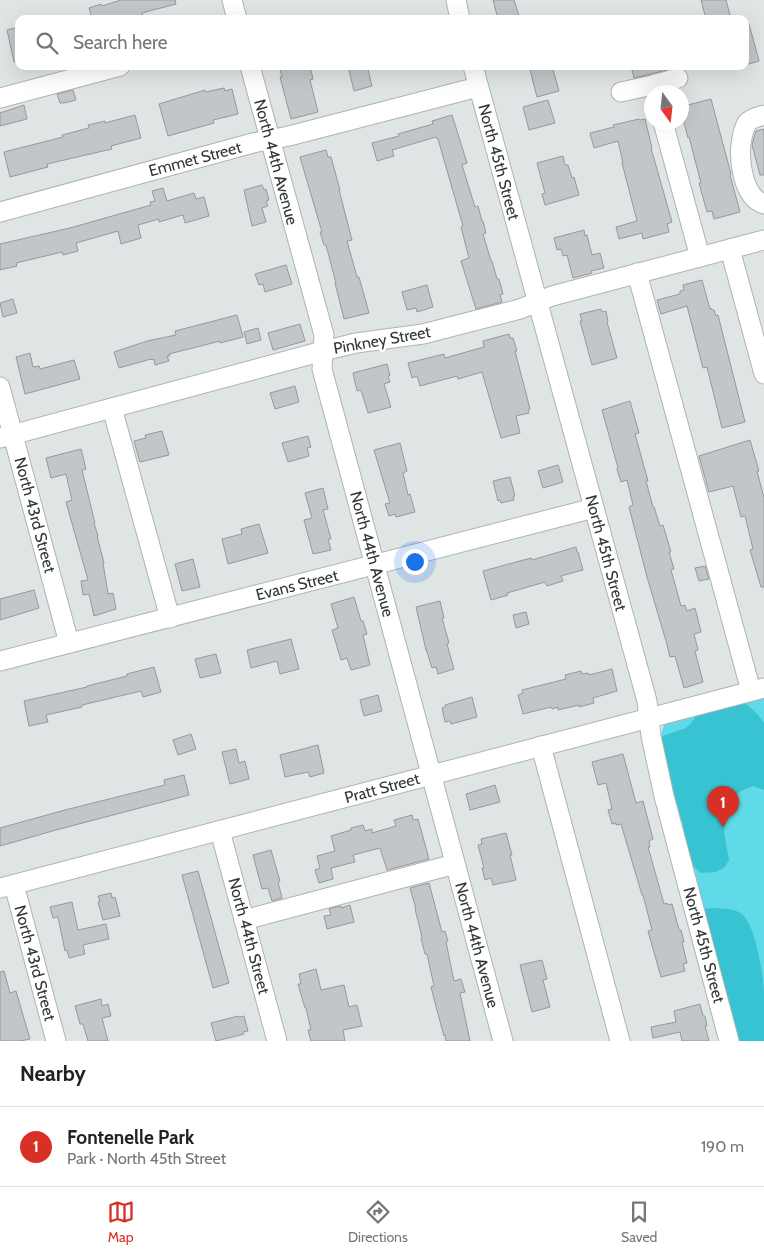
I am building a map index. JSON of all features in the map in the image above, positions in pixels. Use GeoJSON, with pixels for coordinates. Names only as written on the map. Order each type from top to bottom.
{"type":"FeatureCollection","features":[{"type":"Feature","properties":{"kind":"street"},"geometry":{"type":"LineString","coordinates":[[232,0],[236,15]]}},
{"type":"Feature","properties":{"kind":"street"},"geometry":{"type":"LineString","coordinates":[[456,0],[459,15]]}},
{"type":"Feature","properties":{"kind":"street"},"geometry":{"type":"LineString","coordinates":[[0,98],[105,70]]}},
{"type":"Feature","properties":{"kind":"street","name":"North 44th Avenue"},"geometry":{"type":"LineString","coordinates":[[251,70],[324,335],[322,369],[503,1041]]}},
{"type":"Feature","properties":{"kind":"street","name":"North 45th Street"},"geometry":{"type":"LineString","coordinates":[[474,70],[647,701],[651,736],[664,796],[729,1041]]}},
{"type":"Feature","properties":{"kind":"street"},"geometry":{"type":"LineString","coordinates":[[663,85],[678,78]]}},
{"type":"Feature","properties":{"kind":"street","name":"Emmet Street"},"geometry":{"type":"LineString","coordinates":[[0,212],[253,143],[478,87]]}},
{"type":"Feature","properties":{"kind":"street"},"geometry":{"type":"LineString","coordinates":[[621,92],[644,90]]}},
{"type":"Feature","properties":{"kind":"street"},"geometry":{"type":"LineString","coordinates":[[764,115],[753,118],[747,123],[741,143],[740,157],[744,181],[753,195],[760,203],[764,204]]}},
{"type":"Feature","properties":{"kind":"street"},"geometry":{"type":"LineString","coordinates":[[665,130],[700,257]]}},
{"type":"Feature","properties":{"kind":"street","name":"Pinkney Street"},"geometry":{"type":"LineString","coordinates":[[6,436],[323,351],[356,343],[423,334],[520,309],[552,296],[764,240]]}},
{"type":"Feature","properties":{"kind":"street"},"geometry":{"type":"LineString","coordinates":[[730,249],[764,374]]}},
{"type":"Feature","properties":{"kind":"street"},"geometry":{"type":"LineString","coordinates":[[638,273],[757,689]]}},
{"type":"Feature","properties":{"kind":"street","name":"North 43rd Street"},"geometry":{"type":"LineString","coordinates":[[0,387],[6,436],[69,643]]}},
{"type":"Feature","properties":{"kind":"street"},"geometry":{"type":"LineString","coordinates":[[112,408],[170,618]]}},
{"type":"Feature","properties":{"kind":"street","name":"Evans Street"},"geometry":{"type":"LineString","coordinates":[[0,661],[594,508]]}},
{"type":"Feature","properties":{"kind":"street","name":"Pratt Street"},"geometry":{"type":"LineString","coordinates":[[7,887],[757,689]]}},
{"type":"Feature","properties":{"kind":"street"},"geometry":{"type":"LineString","coordinates":[[540,746],[620,1041]]}},
{"type":"Feature","properties":{"kind":"street","name":"North 44th Street"},"geometry":{"type":"LineString","coordinates":[[220,830],[277,1041]]}},
{"type":"Feature","properties":{"kind":"street"},"geometry":{"type":"LineString","coordinates":[[244,920],[455,864]]}},
{"type":"Feature","properties":{"kind":"street","name":"North 43rd Street"},"geometry":{"type":"LineString","coordinates":[[7,887],[56,1041]]}},
{"type":"Feature","properties":{"kind":"shaded area"},"geometry":{"type":"Polygon","coordinates":[[[764,695],[764,1041],[738,1041],[667,770],[661,739],[666,722],[764,695]]]}},
{"type":"Feature","properties":{"kind":"shaded area"},"geometry":{"type":"Polygon","coordinates":[[[738,700],[753,710],[764,723],[764,790],[753,786],[741,791],[730,801],[724,832],[729,860],[725,867],[716,872],[701,873],[693,866],[685,850],[683,824],[663,759],[660,740],[663,736],[686,728],[697,714],[738,700]]]}},
{"type":"Feature","properties":{"kind":"shaded area"},"geometry":{"type":"Polygon","coordinates":[[[699,909],[729,909],[743,915],[755,939],[764,990],[764,1041],[732,1041],[699,909]]]}},
{"type":"Feature","properties":{"kind":"building"},"geometry":{"type":"Polygon","coordinates":[[[121,0],[175,0],[176,4],[142,13],[142,15],[91,15],[89,8],[101,4],[102,6],[121,0]]]}},
{"type":"Feature","properties":{"kind":"building"},"geometry":{"type":"Polygon","coordinates":[[[493,0],[514,0],[519,15],[497,15],[493,0]]]}},
{"type":"Feature","properties":{"kind":"building"},"geometry":{"type":"Polygon","coordinates":[[[701,0],[726,0],[730,15],[705,15],[701,0]]]}},
{"type":"Feature","properties":{"kind":"building"},"geometry":{"type":"Polygon","coordinates":[[[749,24],[759,61],[749,64],[749,24]]]}},
{"type":"Feature","properties":{"kind":"building"},"geometry":{"type":"Polygon","coordinates":[[[15,28],[15,62],[14,62],[7,30],[15,28]]]}},
{"type":"Feature","properties":{"kind":"building"},"geometry":{"type":"Polygon","coordinates":[[[280,70],[311,70],[313,79],[310,80],[318,112],[291,119],[280,77],[282,77],[280,70]]]}},
{"type":"Feature","properties":{"kind":"building"},"geometry":{"type":"Polygon","coordinates":[[[349,70],[368,70],[372,86],[354,91],[349,70]]]}},
{"type":"Feature","properties":{"kind":"building"},"geometry":{"type":"Polygon","coordinates":[[[530,70],[553,70],[559,91],[537,97],[530,70]]]}},
{"type":"Feature","properties":{"kind":"building"},"geometry":{"type":"Polygon","coordinates":[[[632,70],[667,70],[634,78],[632,70]]]}},
{"type":"Feature","properties":{"kind":"building"},"geometry":{"type":"Polygon","coordinates":[[[224,88],[225,91],[232,89],[238,114],[213,120],[214,123],[168,136],[159,104],[205,90],[206,92],[224,88]]]}},
{"type":"Feature","properties":{"kind":"building"},"geometry":{"type":"Polygon","coordinates":[[[73,90],[76,100],[60,103],[57,94],[73,90]]]}},
{"type":"Feature","properties":{"kind":"building"},"geometry":{"type":"Polygon","coordinates":[[[711,99],[740,212],[714,219],[712,211],[707,212],[686,130],[689,130],[689,105],[711,99]]]}},
{"type":"Feature","properties":{"kind":"building"},"geometry":{"type":"Polygon","coordinates":[[[548,100],[555,123],[529,130],[523,107],[548,100]]]}},
{"type":"Feature","properties":{"kind":"building"},"geometry":{"type":"Polygon","coordinates":[[[24,105],[27,119],[0,126],[0,113],[24,105]]]}},
{"type":"Feature","properties":{"kind":"building"},"geometry":{"type":"Polygon","coordinates":[[[135,115],[141,138],[111,146],[112,149],[47,164],[48,167],[10,177],[4,152],[63,137],[62,135],[89,128],[88,125],[105,121],[105,123],[135,115]]]}},
{"type":"Feature","properties":{"kind":"building"},"geometry":{"type":"Polygon","coordinates":[[[452,115],[467,163],[462,165],[475,207],[478,206],[483,221],[486,233],[483,234],[503,294],[500,295],[502,302],[476,309],[461,261],[469,258],[461,227],[463,226],[438,139],[436,137],[392,150],[394,156],[377,161],[372,143],[399,136],[398,134],[433,124],[432,121],[452,115]]]}},
{"type":"Feature","properties":{"kind":"building"},"geometry":{"type":"Polygon","coordinates":[[[644,119],[644,130],[648,130],[672,222],[667,224],[669,232],[643,239],[642,233],[619,239],[616,227],[637,221],[618,141],[594,148],[590,133],[614,127],[613,125],[644,119]]]}},
{"type":"Feature","properties":{"kind":"building"},"geometry":{"type":"Polygon","coordinates":[[[764,129],[764,175],[760,175],[752,145],[756,131],[764,129]]]}},
{"type":"Feature","properties":{"kind":"building"},"geometry":{"type":"Polygon","coordinates":[[[326,150],[328,157],[331,157],[340,190],[352,240],[347,241],[369,313],[344,319],[326,245],[324,245],[320,232],[322,232],[300,157],[326,150]]]}},
{"type":"Feature","properties":{"kind":"building"},"geometry":{"type":"Polygon","coordinates":[[[563,156],[565,165],[568,165],[572,178],[574,177],[579,195],[545,205],[542,194],[545,193],[537,163],[563,156]]]}},
{"type":"Feature","properties":{"kind":"building"},"geometry":{"type":"Polygon","coordinates":[[[262,185],[264,190],[266,189],[269,200],[266,201],[268,206],[262,208],[266,222],[252,226],[244,190],[262,185]]]}},
{"type":"Feature","properties":{"kind":"building"},"geometry":{"type":"Polygon","coordinates":[[[163,188],[167,201],[194,193],[196,199],[204,197],[209,216],[185,223],[183,215],[159,222],[159,219],[138,225],[141,238],[121,244],[118,231],[76,243],[78,251],[63,255],[62,252],[16,263],[17,266],[0,270],[0,244],[70,228],[151,205],[150,202],[155,201],[152,191],[163,188]]]}},
{"type":"Feature","properties":{"kind":"building"},"geometry":{"type":"Polygon","coordinates":[[[584,230],[592,255],[600,253],[604,268],[573,278],[567,255],[563,256],[561,249],[557,250],[554,238],[584,230]]]}},
{"type":"Feature","properties":{"kind":"building"},"geometry":{"type":"Polygon","coordinates":[[[286,265],[292,284],[265,292],[263,284],[259,285],[255,274],[286,265]]]}},
{"type":"Feature","properties":{"kind":"building"},"geometry":{"type":"Polygon","coordinates":[[[702,280],[710,309],[714,310],[716,316],[718,315],[745,422],[722,428],[707,367],[703,368],[687,306],[661,314],[657,300],[680,294],[680,291],[684,290],[683,285],[702,280]]]}},
{"type":"Feature","properties":{"kind":"building"},"geometry":{"type":"Polygon","coordinates":[[[427,285],[433,307],[417,312],[416,308],[407,310],[402,292],[427,285]]]}},
{"type":"Feature","properties":{"kind":"building"},"geometry":{"type":"Polygon","coordinates":[[[13,299],[17,313],[3,317],[0,303],[13,299]]]}},
{"type":"Feature","properties":{"kind":"building"},"geometry":{"type":"Polygon","coordinates":[[[601,309],[602,312],[606,311],[607,322],[617,358],[592,365],[580,321],[582,321],[580,314],[601,309]]]}},
{"type":"Feature","properties":{"kind":"building"},"geometry":{"type":"Polygon","coordinates":[[[237,315],[243,337],[169,354],[170,356],[167,356],[169,361],[155,365],[154,359],[151,359],[119,368],[114,352],[147,341],[176,335],[175,331],[237,315]]]}},
{"type":"Feature","properties":{"kind":"building"},"geometry":{"type":"Polygon","coordinates":[[[300,324],[305,341],[273,350],[268,333],[300,324]]]}},
{"type":"Feature","properties":{"kind":"building"},"geometry":{"type":"Polygon","coordinates":[[[258,328],[261,340],[247,344],[244,332],[258,328]]]}},
{"type":"Feature","properties":{"kind":"building"},"geometry":{"type":"Polygon","coordinates":[[[509,334],[510,338],[513,338],[517,351],[515,351],[530,409],[528,410],[529,413],[516,416],[520,433],[501,438],[482,372],[458,379],[457,376],[420,386],[417,376],[412,378],[408,363],[444,354],[445,358],[484,347],[483,341],[509,334]]]}},
{"type":"Feature","properties":{"kind":"building"},"geometry":{"type":"Polygon","coordinates":[[[30,353],[33,367],[39,366],[40,369],[74,360],[80,379],[25,394],[16,357],[30,353]]]}},
{"type":"Feature","properties":{"kind":"building"},"geometry":{"type":"Polygon","coordinates":[[[387,364],[390,382],[384,384],[391,407],[368,413],[361,390],[357,391],[353,373],[387,364]]]}},
{"type":"Feature","properties":{"kind":"building"},"geometry":{"type":"Polygon","coordinates":[[[295,386],[299,402],[275,409],[270,393],[295,386]]]}},
{"type":"Feature","properties":{"kind":"building"},"geometry":{"type":"Polygon","coordinates":[[[630,401],[639,433],[635,434],[648,481],[646,481],[653,507],[660,526],[663,525],[671,552],[669,552],[674,569],[671,570],[681,606],[685,605],[687,611],[695,608],[701,632],[694,634],[698,650],[695,651],[703,682],[684,688],[675,656],[670,657],[629,507],[633,505],[627,480],[621,482],[602,410],[630,401]]]}},
{"type":"Feature","properties":{"kind":"building"},"geometry":{"type":"Polygon","coordinates":[[[162,431],[169,455],[140,462],[134,441],[146,438],[145,435],[162,431]]]}},
{"type":"Feature","properties":{"kind":"building"},"geometry":{"type":"Polygon","coordinates":[[[308,436],[311,447],[307,448],[309,456],[288,462],[282,443],[308,436]]]}},
{"type":"Feature","properties":{"kind":"building"},"geometry":{"type":"Polygon","coordinates":[[[750,440],[764,498],[764,587],[761,587],[750,550],[753,549],[745,516],[741,517],[733,486],[709,492],[699,456],[750,440]]]}},
{"type":"Feature","properties":{"kind":"building"},"geometry":{"type":"Polygon","coordinates":[[[400,443],[407,471],[403,473],[408,495],[410,494],[415,512],[396,517],[395,514],[389,516],[385,504],[390,503],[374,450],[400,443]]]}},
{"type":"Feature","properties":{"kind":"building"},"geometry":{"type":"Polygon","coordinates":[[[81,449],[86,469],[82,470],[104,563],[108,594],[113,593],[116,609],[94,616],[89,594],[83,595],[81,581],[88,580],[66,502],[72,500],[66,474],[51,478],[46,458],[81,449]]]}},
{"type":"Feature","properties":{"kind":"building"},"geometry":{"type":"Polygon","coordinates":[[[558,465],[563,482],[543,488],[538,471],[558,465]]]}},
{"type":"Feature","properties":{"kind":"building"},"geometry":{"type":"Polygon","coordinates":[[[510,477],[515,496],[513,497],[514,500],[501,503],[500,500],[498,501],[493,481],[510,477]]]}},
{"type":"Feature","properties":{"kind":"building"},"geometry":{"type":"Polygon","coordinates":[[[323,488],[328,509],[323,510],[331,539],[328,539],[331,550],[313,554],[304,520],[312,518],[305,493],[323,488]]]}},
{"type":"Feature","properties":{"kind":"building"},"geometry":{"type":"Polygon","coordinates":[[[259,524],[268,553],[228,564],[222,539],[242,534],[241,529],[259,524]]]}},
{"type":"Feature","properties":{"kind":"building"},"geometry":{"type":"Polygon","coordinates":[[[576,547],[583,570],[561,576],[563,581],[547,586],[545,582],[507,593],[508,595],[491,600],[483,571],[531,558],[532,560],[576,547]]]}},
{"type":"Feature","properties":{"kind":"building"},"geometry":{"type":"Polygon","coordinates":[[[193,559],[200,587],[182,591],[175,564],[193,559]]]}},
{"type":"Feature","properties":{"kind":"building"},"geometry":{"type":"Polygon","coordinates":[[[705,566],[709,579],[699,581],[695,568],[705,566]]]}},
{"type":"Feature","properties":{"kind":"building"},"geometry":{"type":"Polygon","coordinates":[[[34,590],[39,608],[0,620],[0,599],[34,590]]]}},
{"type":"Feature","properties":{"kind":"building"},"geometry":{"type":"Polygon","coordinates":[[[354,597],[367,634],[363,635],[370,665],[351,670],[347,658],[341,660],[332,630],[338,628],[331,604],[354,597]]]}},
{"type":"Feature","properties":{"kind":"building"},"geometry":{"type":"Polygon","coordinates":[[[440,601],[444,618],[442,618],[449,643],[447,644],[454,669],[438,674],[436,667],[432,668],[426,650],[416,607],[440,601]]]}},
{"type":"Feature","properties":{"kind":"building"},"geometry":{"type":"Polygon","coordinates":[[[526,612],[529,624],[516,628],[513,615],[526,612]]]}},
{"type":"Feature","properties":{"kind":"building"},"geometry":{"type":"Polygon","coordinates":[[[291,639],[299,669],[280,674],[277,661],[251,668],[247,650],[291,639]]]}},
{"type":"Feature","properties":{"kind":"building"},"geometry":{"type":"Polygon","coordinates":[[[216,654],[221,673],[200,678],[195,659],[216,654]]]}},
{"type":"Feature","properties":{"kind":"building"},"geometry":{"type":"Polygon","coordinates":[[[154,667],[161,692],[143,697],[141,691],[82,705],[82,707],[46,715],[48,722],[29,726],[24,701],[87,687],[154,667]]]}},
{"type":"Feature","properties":{"kind":"building"},"geometry":{"type":"Polygon","coordinates":[[[612,669],[617,691],[593,698],[594,703],[558,710],[558,707],[552,709],[551,707],[523,714],[518,695],[523,693],[522,690],[566,679],[565,675],[581,671],[582,674],[588,673],[589,675],[612,669]]]}},
{"type":"Feature","properties":{"kind":"building"},"geometry":{"type":"Polygon","coordinates":[[[378,695],[382,711],[364,716],[360,700],[378,695]]]}},
{"type":"Feature","properties":{"kind":"building"},"geometry":{"type":"Polygon","coordinates":[[[472,697],[477,717],[451,724],[450,721],[445,722],[442,708],[445,705],[472,697]]]}},
{"type":"Feature","properties":{"kind":"building"},"geometry":{"type":"Polygon","coordinates":[[[191,734],[196,749],[178,755],[173,740],[191,734]]]}},
{"type":"Feature","properties":{"kind":"building"},"geometry":{"type":"Polygon","coordinates":[[[318,745],[324,773],[310,777],[308,772],[285,777],[280,755],[318,745]]]}},
{"type":"Feature","properties":{"kind":"building"},"geometry":{"type":"Polygon","coordinates":[[[236,749],[239,763],[245,761],[249,779],[230,784],[222,752],[236,749]]]}},
{"type":"Feature","properties":{"kind":"building"},"geometry":{"type":"Polygon","coordinates":[[[623,754],[636,803],[643,801],[653,839],[649,841],[650,847],[648,847],[664,904],[672,904],[684,942],[682,942],[687,963],[683,964],[685,971],[661,977],[648,931],[652,930],[643,895],[621,824],[612,824],[608,810],[612,809],[606,783],[598,785],[592,762],[623,754]]]}},
{"type":"Feature","properties":{"kind":"building"},"geometry":{"type":"Polygon","coordinates":[[[184,775],[189,795],[0,846],[0,828],[165,785],[164,780],[184,775]]]}},
{"type":"Feature","properties":{"kind":"building"},"geometry":{"type":"Polygon","coordinates":[[[495,785],[500,802],[470,810],[466,794],[495,785]]]}},
{"type":"Feature","properties":{"kind":"building"},"geometry":{"type":"Polygon","coordinates":[[[412,815],[413,820],[418,819],[429,859],[387,870],[380,848],[353,855],[355,862],[331,868],[333,879],[319,883],[315,870],[320,868],[317,856],[335,851],[331,836],[363,825],[365,831],[372,829],[372,833],[396,826],[394,820],[412,815]]]}},
{"type":"Feature","properties":{"kind":"building"},"geometry":{"type":"Polygon","coordinates":[[[506,833],[516,880],[493,885],[491,878],[485,880],[478,845],[482,844],[481,839],[506,833]]]}},
{"type":"Feature","properties":{"kind":"building"},"geometry":{"type":"Polygon","coordinates":[[[271,850],[280,881],[278,882],[282,898],[272,901],[268,888],[262,889],[253,855],[271,850]]]}},
{"type":"Feature","properties":{"kind":"building"},"geometry":{"type":"Polygon","coordinates":[[[198,871],[229,983],[213,988],[182,875],[198,871]]]}},
{"type":"Feature","properties":{"kind":"building"},"geometry":{"type":"Polygon","coordinates":[[[429,883],[442,932],[445,931],[448,941],[446,942],[454,981],[461,979],[465,992],[460,993],[470,1041],[446,1041],[438,1014],[431,987],[434,986],[427,954],[425,954],[410,888],[429,883]]]}},
{"type":"Feature","properties":{"kind":"building"},"geometry":{"type":"Polygon","coordinates":[[[111,893],[112,898],[115,897],[120,916],[103,920],[98,896],[111,893]]]}},
{"type":"Feature","properties":{"kind":"building"},"geometry":{"type":"Polygon","coordinates":[[[72,902],[78,930],[106,924],[109,939],[83,945],[85,954],[69,958],[67,950],[65,951],[58,917],[53,918],[50,907],[72,902]]]}},
{"type":"Feature","properties":{"kind":"building"},"geometry":{"type":"Polygon","coordinates":[[[350,905],[354,922],[327,929],[324,916],[331,915],[329,909],[350,905]]]}},
{"type":"Feature","properties":{"kind":"building"},"geometry":{"type":"Polygon","coordinates":[[[542,960],[547,979],[543,980],[550,1007],[532,1012],[520,965],[542,960]]]}},
{"type":"Feature","properties":{"kind":"building"},"geometry":{"type":"Polygon","coordinates":[[[316,969],[321,990],[344,985],[349,1007],[357,1005],[362,1026],[343,1030],[345,1041],[311,1041],[308,1030],[311,1030],[306,1008],[298,984],[301,984],[299,974],[316,969]]]}},
{"type":"Feature","properties":{"kind":"building"},"geometry":{"type":"Polygon","coordinates":[[[4,971],[10,993],[16,991],[30,1039],[0,1041],[0,972],[4,971]]]}},
{"type":"Feature","properties":{"kind":"building"},"geometry":{"type":"Polygon","coordinates":[[[101,999],[102,1006],[108,1004],[111,1016],[102,1018],[108,1041],[88,1041],[83,1024],[80,1024],[75,1006],[101,999]]]}},
{"type":"Feature","properties":{"kind":"building"},"geometry":{"type":"Polygon","coordinates":[[[700,1004],[703,1016],[705,1016],[707,1026],[705,1026],[709,1041],[682,1041],[680,1032],[653,1038],[651,1027],[676,1022],[674,1011],[700,1004]]]}},
{"type":"Feature","properties":{"kind":"building"},"geometry":{"type":"Polygon","coordinates":[[[244,1016],[248,1031],[243,1032],[244,1034],[216,1041],[211,1023],[244,1016]]]}},
{"type":"Feature","properties":{"kind":"place","name":"Fontenelle Park"},"geometry":{"type":"Point","coordinates":[723,827]}}]}
